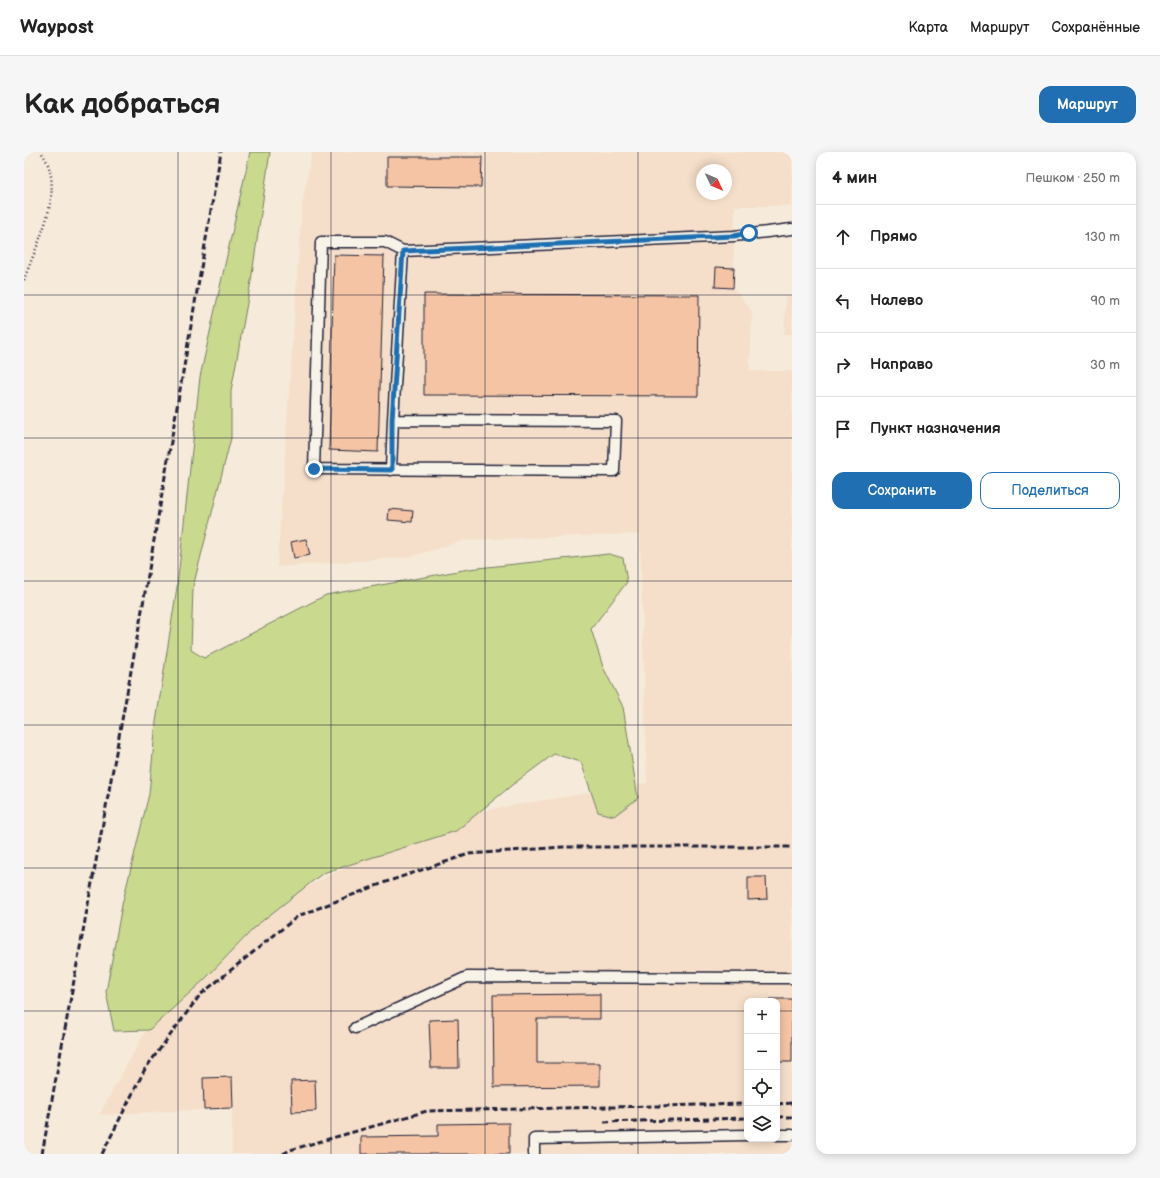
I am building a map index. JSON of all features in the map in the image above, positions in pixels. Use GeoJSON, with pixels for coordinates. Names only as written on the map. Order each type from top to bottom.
{"type":"FeatureCollection","features":[{"type":"Feature","properties":{"kind":"lane"},"geometry":{"type":"LineString","coordinates":[[392,420],[616,421],[614,471],[314,469],[321,242],[385,242],[403,251],[734,236],[792,229]]}},
{"type":"Feature","properties":{"kind":"lane"},"geometry":{"type":"LineString","coordinates":[[392,470],[392,420],[403,251]]}},
{"type":"Feature","properties":{"kind":"lane"},"geometry":{"type":"LineString","coordinates":[[355,1028],[467,978],[792,978]]}},
{"type":"Feature","properties":{"kind":"lane"},"geometry":{"type":"LineString","coordinates":[[534,1154],[534,1139],[744,1135]]}},
{"type":"Feature","properties":{"kind":"lane"},"geometry":{"type":"LineString","coordinates":[[780,1135],[792,1135]]}},
{"type":"Feature","properties":{"kind":"path"},"geometry":{"type":"LineString","coordinates":[[24,280],[50,208],[53,193],[51,170],[41,152]]}},
{"type":"Feature","properties":{"kind":"shaded area"},"geometry":{"type":"Polygon","coordinates":[[[312,152],[792,152],[792,206],[735,206],[733,287],[752,311],[750,371],[792,371],[792,1154],[232,1154],[232,1108],[99,1115],[159,1007],[262,909],[449,816],[647,783],[640,534],[465,540],[410,557],[277,567],[302,205],[312,152]]]}},
{"type":"Feature","properties":{"kind":"shaded area"},"geometry":{"type":"Polygon","coordinates":[[[786,296],[792,296],[792,334],[784,334],[786,296]]]}},
{"type":"Feature","properties":{"kind":"green space"},"geometry":{"type":"Polygon","coordinates":[[[250,152],[270,152],[251,281],[231,391],[231,438],[193,587],[191,650],[204,658],[326,595],[469,569],[609,554],[623,558],[627,582],[591,629],[603,667],[623,707],[638,798],[614,816],[598,812],[581,762],[554,754],[512,785],[456,831],[323,873],[257,925],[205,979],[149,1030],[114,1031],[106,992],[122,905],[149,794],[156,722],[177,587],[200,377],[250,152]]]}},
{"type":"Feature","properties":{"kind":"building"},"geometry":{"type":"Polygon","coordinates":[[[387,157],[482,157],[481,187],[387,186],[387,157]]]}},
{"type":"Feature","properties":{"kind":"building"},"geometry":{"type":"Polygon","coordinates":[[[334,255],[384,256],[378,452],[329,450],[334,255]]]}},
{"type":"Feature","properties":{"kind":"building"},"geometry":{"type":"Polygon","coordinates":[[[716,267],[734,268],[733,288],[715,287],[716,267]]]}},
{"type":"Feature","properties":{"kind":"building"},"geometry":{"type":"Polygon","coordinates":[[[424,294],[699,295],[698,396],[424,395],[424,294]]]}},
{"type":"Feature","properties":{"kind":"building"},"geometry":{"type":"Polygon","coordinates":[[[389,509],[413,511],[412,522],[388,520],[389,509]]]}},
{"type":"Feature","properties":{"kind":"building"},"geometry":{"type":"Polygon","coordinates":[[[306,539],[310,555],[294,558],[291,542],[306,539]]]}},
{"type":"Feature","properties":{"kind":"building"},"geometry":{"type":"Polygon","coordinates":[[[748,877],[766,877],[767,899],[748,900],[748,877]]]}},
{"type":"Feature","properties":{"kind":"building"},"geometry":{"type":"Polygon","coordinates":[[[600,994],[600,1019],[537,1019],[537,1063],[600,1063],[600,1086],[494,1087],[493,995],[600,994]]]}},
{"type":"Feature","properties":{"kind":"building"},"geometry":{"type":"Polygon","coordinates":[[[780,999],[792,999],[792,1062],[780,1062],[780,999]]]}},
{"type":"Feature","properties":{"kind":"building"},"geometry":{"type":"Polygon","coordinates":[[[458,1019],[459,1068],[431,1068],[429,1020],[458,1019]]]}},
{"type":"Feature","properties":{"kind":"building"},"geometry":{"type":"Polygon","coordinates":[[[232,1077],[233,1108],[204,1109],[203,1078],[232,1077]]]}},
{"type":"Feature","properties":{"kind":"building"},"geometry":{"type":"Polygon","coordinates":[[[315,1080],[316,1111],[292,1112],[291,1081],[315,1080]]]}},
{"type":"Feature","properties":{"kind":"building"},"geometry":{"type":"Polygon","coordinates":[[[509,1123],[509,1154],[361,1154],[361,1137],[438,1136],[438,1124],[509,1123]]]}},
{"type":"Feature","properties":{"kind":"railway"},"geometry":{"type":"LineString","coordinates":[[42,1154],[138,633],[221,152]]}},
{"type":"Feature","properties":{"kind":"railway"},"geometry":{"type":"LineString","coordinates":[[102,1154],[145,1069],[200,995],[298,916],[386,882],[469,854],[563,847],[792,847]]}},
{"type":"Feature","properties":{"kind":"railway"},"geometry":{"type":"LineString","coordinates":[[780,1104],[792,1103]]}},
{"type":"Feature","properties":{"kind":"railway"},"geometry":{"type":"LineString","coordinates":[[283,1154],[290,1150],[427,1111],[744,1104]]}},
{"type":"Feature","properties":{"kind":"railway"},"geometry":{"type":"LineString","coordinates":[[780,1117],[792,1117]]}},
{"type":"Feature","properties":{"kind":"railway"},"geometry":{"type":"LineString","coordinates":[[604,1122],[744,1118]]}},
{"type":"Feature","properties":{"kind":"route"},"geometry":{"type":"LineString","coordinates":[[314,469],[392,470],[392,420],[403,251],[734,236],[749,233]]}}]}
